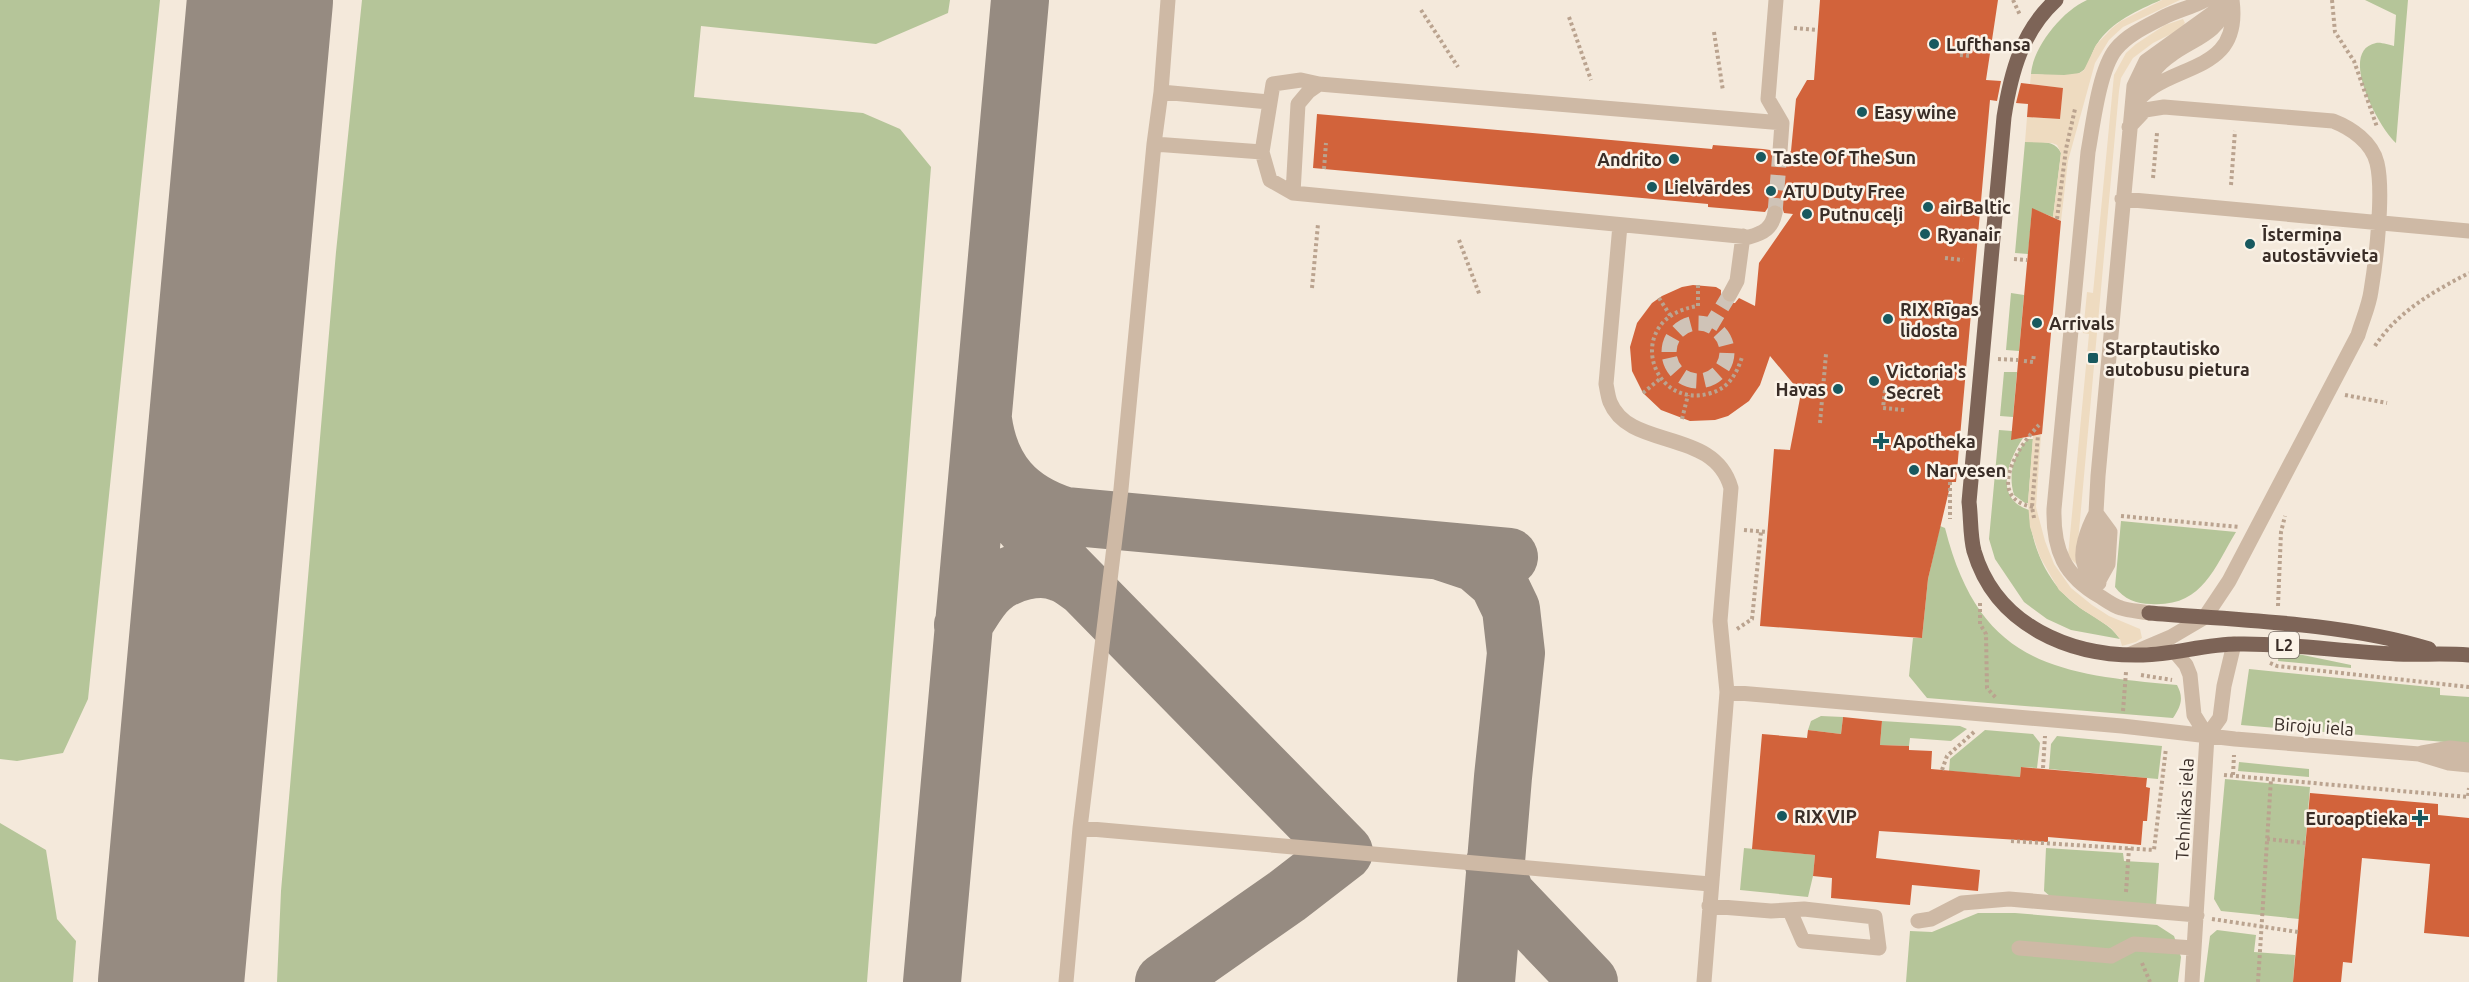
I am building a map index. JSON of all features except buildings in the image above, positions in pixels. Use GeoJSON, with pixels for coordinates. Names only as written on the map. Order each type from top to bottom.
{"type":"FeatureCollection","features":[{"type":"Feature","properties":{"kind":"main road"},"geometry":{"type":"LineString","coordinates":[[2056,0],[2029,33],[2016,58],[2009,84],[2004,117],[1970,502],[1973,542],[1983,574],[2001,600],[2018,618],[2045,636],[2068,645],[2128,655]]}},
{"type":"Feature","properties":{"kind":"main road"},"geometry":{"type":"LineString","coordinates":[[2149,613],[2306,626],[2374,636],[2441,652]]}},
{"type":"Feature","properties":{"kind":"main road","name":"L2"},"geometry":{"type":"LineString","coordinates":[[2128,655],[2175,652],[2234,644],[2276,644],[2398,654],[2441,652],[2469,655]]}},
{"type":"Feature","properties":{"kind":"lane"},"geometry":{"type":"LineString","coordinates":[[1066,982],[1080,828],[1121,489],[1161,92],[1168,0]]}},
{"type":"Feature","properties":{"kind":"lane"},"geometry":{"type":"LineString","coordinates":[[1776,0],[1768,99],[1782,123],[1780,151]]}},
{"type":"Feature","properties":{"kind":"lane"},"geometry":{"type":"LineString","coordinates":[[2149,613],[2121,608],[2094,594],[2071,576],[2058,551],[2053,530],[2054,509],[2088,152],[2107,65],[2116,50],[2130,36],[2169,15],[2205,0]]}},
{"type":"Feature","properties":{"kind":"lane"},"geometry":{"type":"LineString","coordinates":[[2121,608],[2085,568],[2083,561],[2086,530],[2096,513],[2129,120],[2134,86],[2146,61],[2214,12],[2221,0]]}},
{"type":"Feature","properties":{"kind":"lane"},"geometry":{"type":"LineString","coordinates":[[2129,120],[2153,70],[2170,55],[2210,32],[2224,14],[2227,0]]}},
{"type":"Feature","properties":{"kind":"lane"},"geometry":{"type":"LineString","coordinates":[[2129,120],[2144,94],[2217,54],[2227,44],[2232,30],[2232,0]]}},
{"type":"Feature","properties":{"kind":"lane"},"geometry":{"type":"LineString","coordinates":[[1775,213],[1769,228],[1760,234],[1743,236],[1293,194],[1269,180],[1262,152],[1273,84],[1302,80],[1319,84],[1782,123]]}},
{"type":"Feature","properties":{"kind":"lane"},"geometry":{"type":"LineString","coordinates":[[1293,194],[1298,104],[1309,91],[1319,84]]}},
{"type":"Feature","properties":{"kind":"lane"},"geometry":{"type":"LineString","coordinates":[[1161,92],[1269,102]]}},
{"type":"Feature","properties":{"kind":"lane"},"geometry":{"type":"LineString","coordinates":[[2128,655],[2171,637],[2205,617],[2229,581],[2254,529],[2358,335],[2371,293],[2378,221],[2377,162],[2366,142],[2348,127],[2332,121],[2164,107],[2145,110],[2129,120]]}},
{"type":"Feature","properties":{"kind":"lane"},"geometry":{"type":"LineString","coordinates":[[1154,144],[1262,152]]}},
{"type":"Feature","properties":{"kind":"lane"},"geometry":{"type":"LineString","coordinates":[[2122,199],[2469,231]]}},
{"type":"Feature","properties":{"kind":"lane"},"geometry":{"type":"LineString","coordinates":[[1620,225],[1606,384],[1610,403],[1623,420],[1648,432],[1710,455],[1728,474],[1731,488],[1720,621],[1726,692],[1704,982]]}},
{"type":"Feature","properties":{"kind":"lane"},"geometry":{"type":"LineString","coordinates":[[1730,294],[1737,281],[1743,236]]}},
{"type":"Feature","properties":{"kind":"lane"},"geometry":{"type":"LineString","coordinates":[[2096,513],[2110,531],[2108,564],[2098,582]]}},
{"type":"Feature","properties":{"kind":"lane","name":"Tehnikas iela"},"geometry":{"type":"LineString","coordinates":[[2192,982],[2207,736],[2220,718],[2224,686],[2234,644]]}},
{"type":"Feature","properties":{"kind":"lane"},"geometry":{"type":"LineString","coordinates":[[2175,652],[2190,675],[2194,715],[2207,736]]}},
{"type":"Feature","properties":{"kind":"lane","name":"Biroju iela"},"geometry":{"type":"LineString","coordinates":[[1726,692],[2419,754],[2449,763],[2469,765]]}},
{"type":"Feature","properties":{"kind":"lane","name":"Biroju iela"},"geometry":{"type":"LineString","coordinates":[[2419,754],[2450,748],[2469,750]]}},
{"type":"Feature","properties":{"kind":"lane"},"geometry":{"type":"LineString","coordinates":[[1080,828],[1710,884]]}},
{"type":"Feature","properties":{"kind":"lane"},"geometry":{"type":"LineString","coordinates":[[1918,921],[1931,919],[1962,903],[2009,899],[2197,915]]}},
{"type":"Feature","properties":{"kind":"lane"},"geometry":{"type":"LineString","coordinates":[[1709,906],[1790,911],[1804,909],[1875,917],[1879,948],[1803,941],[1790,911]]}},
{"type":"Feature","properties":{"kind":"lane"},"geometry":{"type":"LineString","coordinates":[[2019,948],[2110,956],[2134,944],[2194,948]]}},
{"type":"Feature","properties":{"kind":"path"},"geometry":{"type":"LineString","coordinates":[[2013,0],[2020,16]]}},
{"type":"Feature","properties":{"kind":"path"},"geometry":{"type":"LineString","coordinates":[[1421,10],[1458,67]]}},
{"type":"Feature","properties":{"kind":"path"},"geometry":{"type":"LineString","coordinates":[[1569,17],[1591,80]]}},
{"type":"Feature","properties":{"kind":"path"},"geometry":{"type":"LineString","coordinates":[[1794,28],[1817,30]]}},
{"type":"Feature","properties":{"kind":"path"},"geometry":{"type":"LineString","coordinates":[[1714,32],[1723,91]]}},
{"type":"Feature","properties":{"kind":"path"},"geometry":{"type":"LineString","coordinates":[[1960,55],[1970,56]]}},
{"type":"Feature","properties":{"kind":"path"},"geometry":{"type":"LineString","coordinates":[[2231,185],[2235,130]]}},
{"type":"Feature","properties":{"kind":"path"},"geometry":{"type":"LineString","coordinates":[[2152,178],[2157,133]]}},
{"type":"Feature","properties":{"kind":"path"},"geometry":{"type":"LineString","coordinates":[[1324,169],[1326,143]]}},
{"type":"Feature","properties":{"kind":"path"},"geometry":{"type":"LineString","coordinates":[[1312,288],[1318,224]]}},
{"type":"Feature","properties":{"kind":"path"},"geometry":{"type":"LineString","coordinates":[[1459,240],[1480,296]]}},
{"type":"Feature","properties":{"kind":"path"},"geometry":{"type":"LineString","coordinates":[[1945,258],[1963,260]]}},
{"type":"Feature","properties":{"kind":"path"},"geometry":{"type":"LineString","coordinates":[[2014,259],[2027,260]]}},
{"type":"Feature","properties":{"kind":"path"},"geometry":{"type":"LineString","coordinates":[[2370,355],[2382,334],[2427,294],[2469,273]]}},
{"type":"Feature","properties":{"kind":"path"},"geometry":{"type":"LineString","coordinates":[[1698,285],[1698,306],[1670,315],[1660,326],[1653,340],[1652,354],[1655,368],[1661,378],[1674,390],[1688,396],[1703,396],[1723,387],[1738,371],[1742,357]]}},
{"type":"Feature","properties":{"kind":"path"},"geometry":{"type":"LineString","coordinates":[[1659,298],[1670,315]]}},
{"type":"Feature","properties":{"kind":"path"},"geometry":{"type":"LineString","coordinates":[[1820,423],[1826,354]]}},
{"type":"Feature","properties":{"kind":"path"},"geometry":{"type":"LineString","coordinates":[[2005,359],[2033,362],[2034,354]]}},
{"type":"Feature","properties":{"kind":"path"},"geometry":{"type":"LineString","coordinates":[[1643,393],[1661,378]]}},
{"type":"Feature","properties":{"kind":"path"},"geometry":{"type":"LineString","coordinates":[[2350,385],[2344,395],[2387,404]]}},
{"type":"Feature","properties":{"kind":"path"},"geometry":{"type":"LineString","coordinates":[[1904,410],[1883,408],[1885,390],[1906,391]]}},
{"type":"Feature","properties":{"kind":"path"},"geometry":{"type":"LineString","coordinates":[[1682,419],[1688,396]]}},
{"type":"Feature","properties":{"kind":"path"},"geometry":{"type":"LineString","coordinates":[[2039,425],[2026,438],[2015,455],[2010,470],[2009,488],[2012,497],[2021,504],[2054,509]]}},
{"type":"Feature","properties":{"kind":"path"},"geometry":{"type":"LineString","coordinates":[[2096,513],[2281,532]]}},
{"type":"Feature","properties":{"kind":"path"},"geometry":{"type":"LineString","coordinates":[[1721,640],[1752,619],[1761,531]]}},
{"type":"Feature","properties":{"kind":"path"},"geometry":{"type":"LineString","coordinates":[[2278,578],[2278,607]]}},
{"type":"Feature","properties":{"kind":"path"},"geometry":{"type":"LineString","coordinates":[[1980,599],[1980,624],[1986,634],[1987,688],[2016,717]]}},
{"type":"Feature","properties":{"kind":"path"},"geometry":{"type":"LineString","coordinates":[[2266,657],[2270,664],[2277,666],[2469,687]]}},
{"type":"Feature","properties":{"kind":"path"},"geometry":{"type":"LineString","coordinates":[[2122,726],[2126,672]]}},
{"type":"Feature","properties":{"kind":"path"},"geometry":{"type":"LineString","coordinates":[[1942,770],[1947,756],[1966,737],[1982,727]]}},
{"type":"Feature","properties":{"kind":"path"},"geometry":{"type":"LineString","coordinates":[[2035,732],[2046,733],[2043,768]]}},
{"type":"Feature","properties":{"kind":"path"},"geometry":{"type":"LineString","coordinates":[[2012,841],[2154,850],[2166,743]]}},
{"type":"Feature","properties":{"kind":"path"},"geometry":{"type":"LineString","coordinates":[[2224,775],[2468,797],[2469,788]]}},
{"type":"Feature","properties":{"kind":"path"},"geometry":{"type":"LineString","coordinates":[[2258,982],[2271,779]]}},
{"type":"Feature","properties":{"kind":"path"},"geometry":{"type":"LineString","coordinates":[[2267,839],[2306,843]]}},
{"type":"Feature","properties":{"kind":"path"},"geometry":{"type":"LineString","coordinates":[[2125,909],[2129,848]]}},
{"type":"Feature","properties":{"kind":"path"},"geometry":{"type":"LineString","coordinates":[[2197,915],[2220,922],[2298,932]]}},
{"type":"Feature","properties":{"kind":"green space"},"geometry":{"type":"Polygon","coordinates":[[[0,0],[160,0],[88,699],[63,753],[17,761],[0,759],[0,0]]]}},
{"type":"Feature","properties":{"kind":"green space"},"geometry":{"type":"Polygon","coordinates":[[[362,0],[950,0],[948,13],[876,44],[701,26],[694,97],[863,113],[900,129],[931,167],[867,982],[277,982],[281,891],[336,252],[362,0]]]}},
{"type":"Feature","properties":{"kind":"green space"},"geometry":{"type":"Polygon","coordinates":[[[2087,0],[2161,0],[2134,13],[2110,29],[2097,44],[2086,67],[2081,72],[2071,76],[2031,74],[2037,53],[2050,31],[2068,12],[2087,0]]]}},
{"type":"Feature","properties":{"kind":"green space"},"geometry":{"type":"Polygon","coordinates":[[[2365,0],[2408,0],[2396,143],[2372,107],[2365,90],[2360,60],[2365,49],[2376,43],[2394,46],[2396,15],[2365,0]]]}},
{"type":"Feature","properties":{"kind":"green space"},"geometry":{"type":"Polygon","coordinates":[[[2025,142],[2050,143],[2055,145],[2061,153],[2053,217],[2032,209],[2028,254],[2015,253],[2025,142]]]}},
{"type":"Feature","properties":{"kind":"green space"},"geometry":{"type":"Polygon","coordinates":[[[2011,293],[2024,295],[2019,351],[2006,350],[2011,293]]]}},
{"type":"Feature","properties":{"kind":"green space"},"geometry":{"type":"Polygon","coordinates":[[[2004,372],[2017,372],[2013,417],[2000,416],[2004,372]]]}},
{"type":"Feature","properties":{"kind":"green space"},"geometry":{"type":"Polygon","coordinates":[[[1999,430],[2012,431],[2012,439],[2023,438],[2009,468],[2007,488],[2011,497],[2018,504],[2029,510],[2033,538],[2043,564],[2058,588],[2068,598],[2106,625],[2120,639],[2071,630],[2047,619],[2024,602],[1995,559],[1989,539],[1999,430]]]}},
{"type":"Feature","properties":{"kind":"green space"},"geometry":{"type":"Polygon","coordinates":[[[2028,439],[2033,439],[2028,503],[2025,503],[2014,495],[2012,472],[2015,458],[2028,439]]]}},
{"type":"Feature","properties":{"kind":"green space"},"geometry":{"type":"Polygon","coordinates":[[[2121,521],[2236,532],[2212,572],[2194,593],[2168,603],[2146,604],[2126,598],[2115,587],[2121,521]]]}},
{"type":"Feature","properties":{"kind":"green space"},"geometry":{"type":"Polygon","coordinates":[[[1940,526],[1945,528],[1960,573],[1978,608],[2001,634],[2027,653],[2058,666],[2093,675],[2177,685],[2181,702],[2173,718],[1927,698],[1909,676],[1913,638],[1922,638],[1928,579],[1940,526]]]}},
{"type":"Feature","properties":{"kind":"green space"},"geometry":{"type":"Polygon","coordinates":[[[2279,650],[2351,665],[2351,668],[2278,661],[2279,650]]]}},
{"type":"Feature","properties":{"kind":"green space"},"geometry":{"type":"Polygon","coordinates":[[[2249,669],[2440,688],[2440,695],[2469,697],[2469,744],[2241,725],[2249,669]]]}},
{"type":"Feature","properties":{"kind":"green space"},"geometry":{"type":"Polygon","coordinates":[[[1821,716],[1843,717],[1841,734],[1808,730],[1811,721],[1821,716]]]}},
{"type":"Feature","properties":{"kind":"green space"},"geometry":{"type":"Polygon","coordinates":[[[1882,721],[1960,726],[1967,729],[1951,741],[1910,738],[1909,746],[1880,745],[1882,721]]]}},
{"type":"Feature","properties":{"kind":"green space"},"geometry":{"type":"Polygon","coordinates":[[[1985,730],[2033,734],[2040,743],[2037,768],[2021,767],[2020,777],[1949,771],[1950,759],[1985,730]]]}},
{"type":"Feature","properties":{"kind":"green space"},"geometry":{"type":"Polygon","coordinates":[[[2057,736],[2162,746],[2158,779],[2049,769],[2051,744],[2057,736]]]}},
{"type":"Feature","properties":{"kind":"green space"},"geometry":{"type":"Polygon","coordinates":[[[2239,762],[2309,769],[2309,777],[2238,771],[2239,762]]]}},
{"type":"Feature","properties":{"kind":"green space"},"geometry":{"type":"Polygon","coordinates":[[[2225,779],[2310,787],[2299,919],[2221,911],[2214,899],[2225,779]]]}},
{"type":"Feature","properties":{"kind":"green space"},"geometry":{"type":"Polygon","coordinates":[[[0,823],[46,850],[57,919],[76,941],[73,982],[0,982],[0,823]]]}},
{"type":"Feature","properties":{"kind":"green space"},"geometry":{"type":"Polygon","coordinates":[[[1744,848],[1815,855],[1808,897],[1740,890],[1744,848]]]}},
{"type":"Feature","properties":{"kind":"green space"},"geometry":{"type":"Polygon","coordinates":[[[2046,848],[2123,853],[2124,861],[2159,863],[2156,905],[2051,897],[2044,891],[2046,848]]]}},
{"type":"Feature","properties":{"kind":"green space"},"geometry":{"type":"Polygon","coordinates":[[[1978,913],[2015,913],[2157,925],[2174,936],[2181,957],[2178,982],[1906,982],[1910,931],[1932,932],[1978,913]]]}},
{"type":"Feature","properties":{"kind":"green space"},"geometry":{"type":"Polygon","coordinates":[[[2217,930],[2256,935],[2254,952],[2295,955],[2293,982],[2204,982],[2210,936],[2217,930]]]}},
{"type":"Feature","properties":{"kind":"shaded area"},"geometry":{"type":"Polygon","coordinates":[[[2162,0],[2180,0],[2123,27],[2109,40],[2095,63],[2068,161],[2061,221],[2053,217],[2061,153],[2057,145],[2052,143],[2025,142],[2027,117],[2060,119],[2063,88],[2030,84],[2031,74],[2080,73],[2084,70],[2096,45],[2112,28],[2162,0]]]}},
{"type":"Feature","properties":{"kind":"shaded area"},"geometry":{"type":"Polygon","coordinates":[[[2183,19],[2185,23],[2179,30],[2153,43],[2133,58],[2121,78],[2076,564],[2068,556],[2089,334],[2083,333],[2087,292],[2093,293],[2114,75],[2126,53],[2136,44],[2165,25],[2183,19]]]}},
{"type":"Feature","properties":{"kind":"shaded area"},"geometry":{"type":"Polygon","coordinates":[[[2041,435],[2036,507],[2054,564],[2071,588],[2092,605],[2109,616],[2140,629],[2142,638],[2136,642],[2122,646],[2120,639],[2111,628],[2080,608],[2059,590],[2040,557],[2030,527],[2028,503],[2033,436],[2041,435]]]}},
{"type":"Feature","properties":{"kind":"taxiway"},"geometry":{"type":"LineString","coordinates":[[248,134],[274,0]]}},
{"type":"Feature","properties":{"kind":"taxiway"},"geometry":{"type":"LineString","coordinates":[[932,982],[1020,0]]}},
{"type":"Feature","properties":{"kind":"taxiway"},"geometry":{"type":"LineString","coordinates":[[983,420],[992,454],[999,469],[1009,482],[1033,502],[1065,516],[1509,557]]}},
{"type":"Feature","properties":{"kind":"taxiway"},"geometry":{"type":"LineString","coordinates":[[963,625],[987,591],[1006,577],[1024,571],[1053,570],[1068,576],[1085,588],[1024,526]]}},
{"type":"Feature","properties":{"kind":"taxiway"},"geometry":{"type":"LineString","coordinates":[[1443,552],[1476,563],[1498,582],[1511,609],[1516,653],[1486,982]]}},
{"type":"Feature","properties":{"kind":"taxiway"},"geometry":{"type":"LineString","coordinates":[[1085,588],[1344,852],[1287,896],[1164,982]]}},
{"type":"Feature","properties":{"kind":"taxiway"},"geometry":{"type":"LineString","coordinates":[[1494,865],[1506,895],[1589,982]]}},
{"type":"Feature","properties":{"kind":"runway"},"geometry":{"type":"LineString","coordinates":[[171,982],[260,0]]}},
{"type":"Feature","properties":{"kind":"tunnel"},"geometry":{"type":"LineString","coordinates":[[1775,213],[1780,151]]}},
{"type":"Feature","properties":{"kind":"tunnel"},"geometry":{"type":"LineString","coordinates":[[1710,327],[1730,294]]}},
{"type":"Feature","properties":{"kind":"tunnel"},"geometry":{"type":"LineString","coordinates":[[1698,323],[1714,328],[1722,336],[1727,352],[1722,368],[1714,376],[1698,381],[1682,376],[1674,368],[1669,352],[1674,336],[1682,328],[1698,323]]}},
{"type":"Feature","properties":{"kind":"place","name":"Lufthansa"},"geometry":{"type":"Point","coordinates":[1934,44]}},
{"type":"Feature","properties":{"kind":"place","name":"Easy wine"},"geometry":{"type":"Point","coordinates":[1862,112]}},
{"type":"Feature","properties":{"kind":"place","name":"Taste Of The Sun"},"geometry":{"type":"Point","coordinates":[1761,157]}},
{"type":"Feature","properties":{"kind":"place","name":"Andrito"},"geometry":{"type":"Point","coordinates":[1674,159]}},
{"type":"Feature","properties":{"kind":"place","name":"Lielvārdes"},"geometry":{"type":"Point","coordinates":[1652,187]}},
{"type":"Feature","properties":{"kind":"place","name":"ATU Duty Free"},"geometry":{"type":"Point","coordinates":[1771,191]}},
{"type":"Feature","properties":{"kind":"place","name":"airBaltic"},"geometry":{"type":"Point","coordinates":[1928,207]}},
{"type":"Feature","properties":{"kind":"place","name":"Putnu ceļi"},"geometry":{"type":"Point","coordinates":[1807,214]}},
{"type":"Feature","properties":{"kind":"place","name":"Ryanair"},"geometry":{"type":"Point","coordinates":[1925,234]}},
{"type":"Feature","properties":{"kind":"place","name":"Īstermiņa autostāvvieta"},"geometry":{"type":"Point","coordinates":[2250,244]}},
{"type":"Feature","properties":{"kind":"place","name":"RIX Rīgas lidosta"},"geometry":{"type":"Point","coordinates":[1888,319]}},
{"type":"Feature","properties":{"kind":"place","name":"Arrivals"},"geometry":{"type":"Point","coordinates":[2037,323]}},
{"type":"Feature","properties":{"kind":"place","name":"Starptautisko autobusu pietura"},"geometry":{"type":"Point","coordinates":[2093,358]}},
{"type":"Feature","properties":{"kind":"place","name":"Victoria's Secret"},"geometry":{"type":"Point","coordinates":[1874,381]}},
{"type":"Feature","properties":{"kind":"place","name":"Havas"},"geometry":{"type":"Point","coordinates":[1838,389]}},
{"type":"Feature","properties":{"kind":"place","name":"Apotheka"},"geometry":{"type":"Point","coordinates":[1881,441]}},
{"type":"Feature","properties":{"kind":"place","name":"Narvesen"},"geometry":{"type":"Point","coordinates":[1914,470]}},
{"type":"Feature","properties":{"kind":"place","name":"RIX VIP"},"geometry":{"type":"Point","coordinates":[1782,816]}},
{"type":"Feature","properties":{"kind":"place","name":"Euroaptieka"},"geometry":{"type":"Point","coordinates":[2420,818]}}]}
